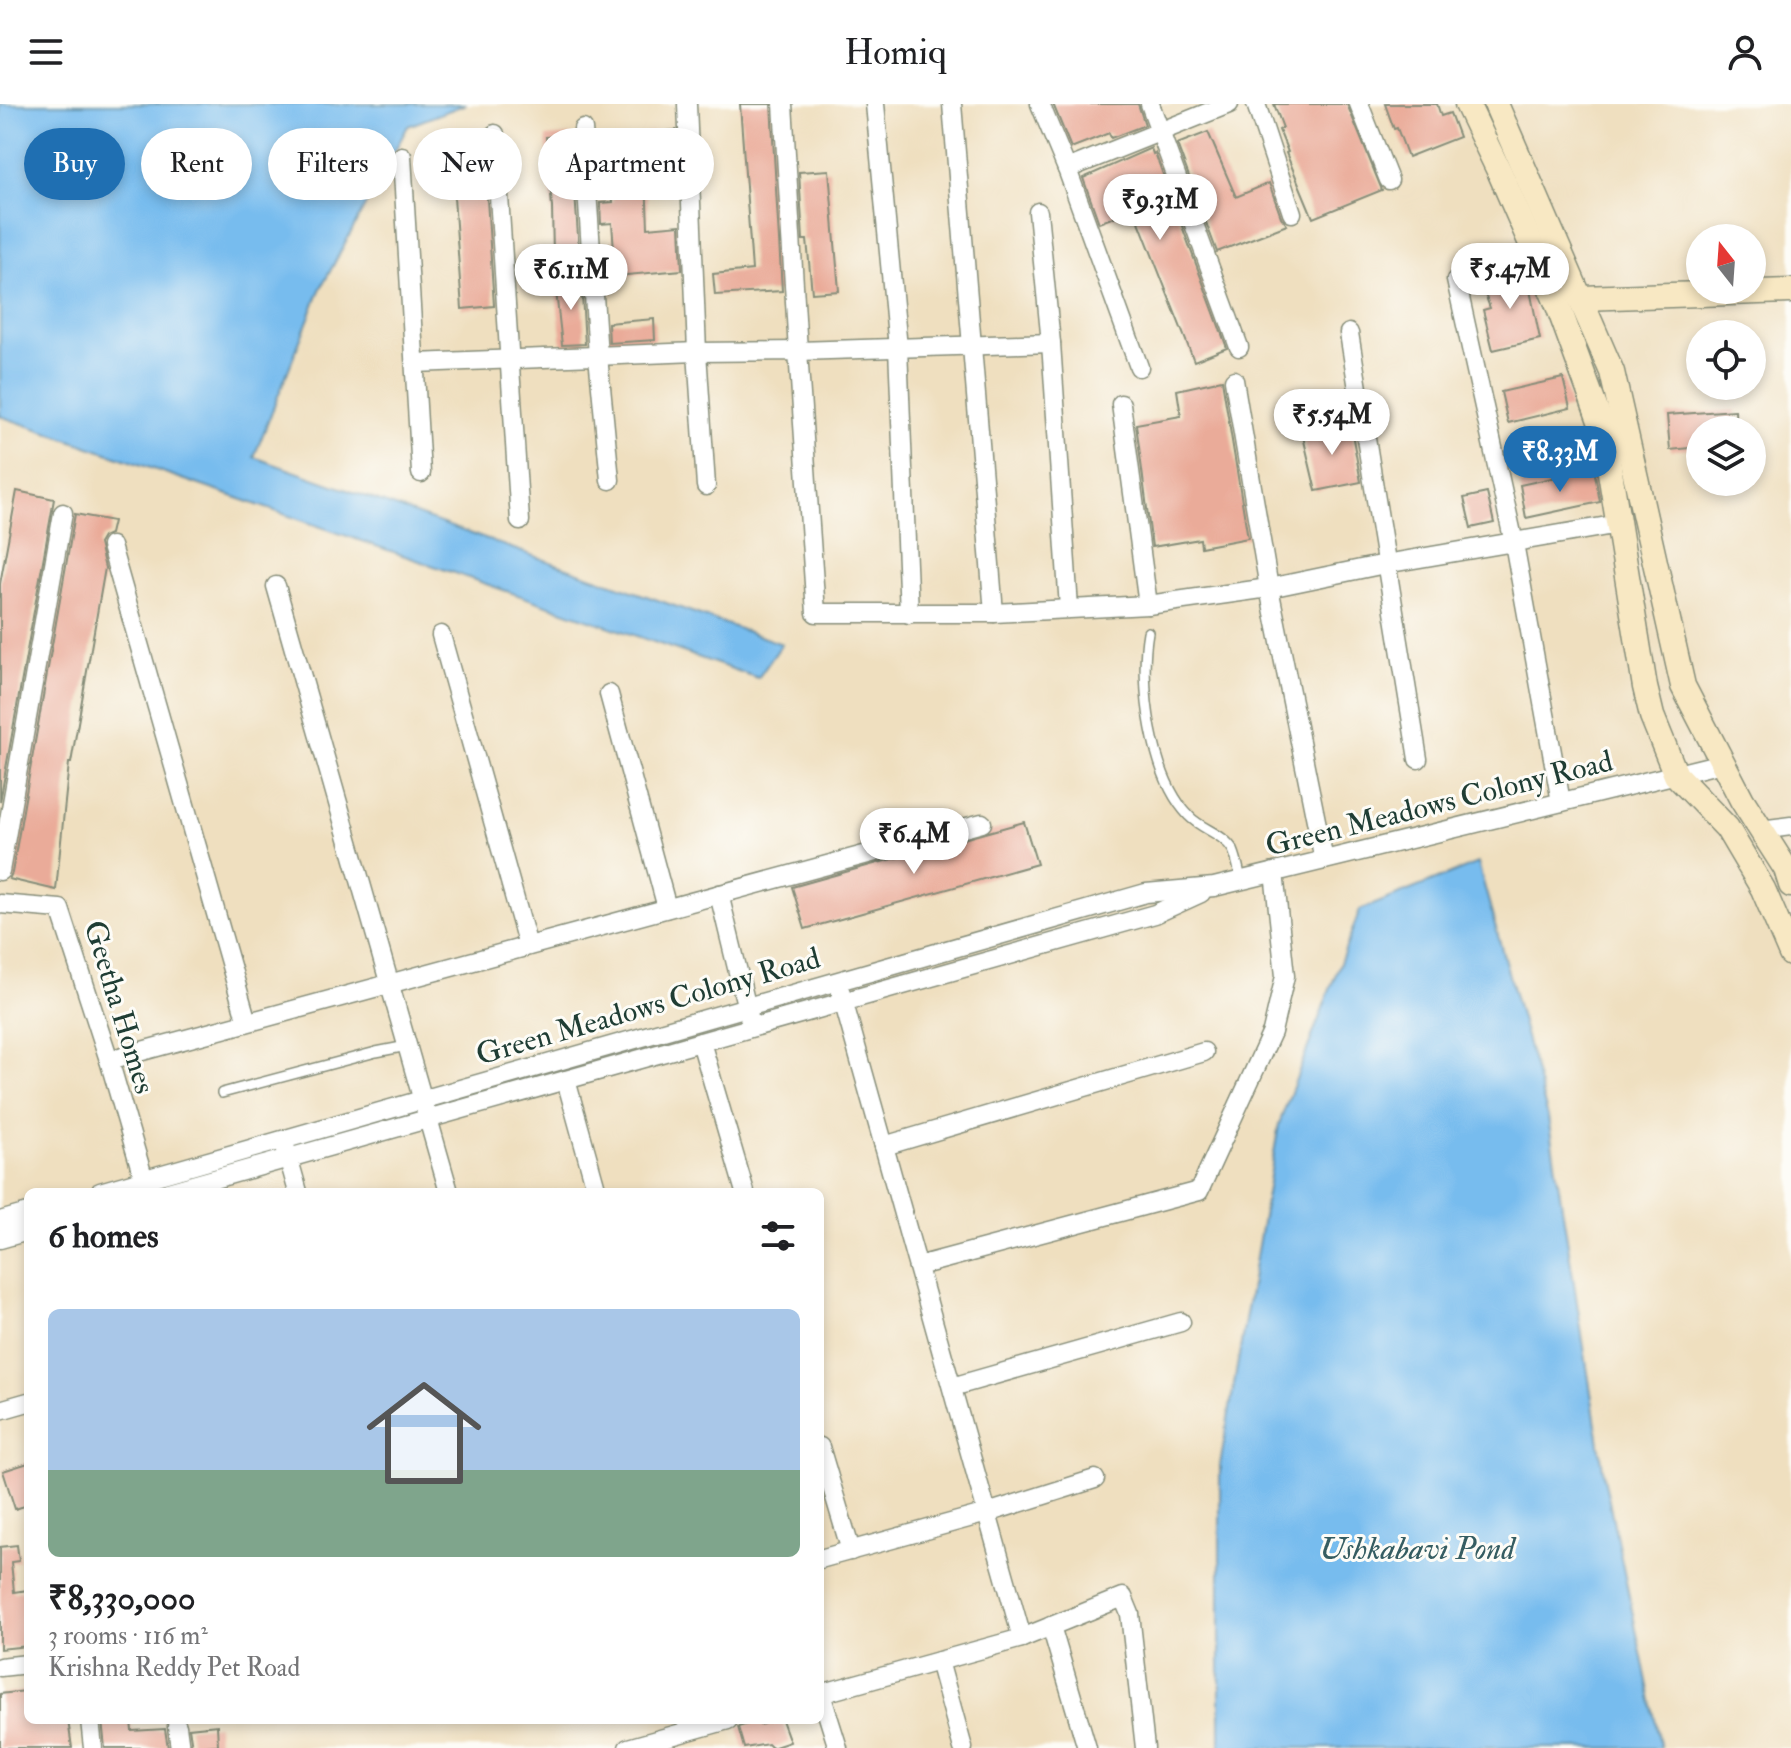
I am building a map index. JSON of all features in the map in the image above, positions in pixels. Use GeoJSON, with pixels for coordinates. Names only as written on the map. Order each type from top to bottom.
{"type":"FeatureCollection","features":[{"type":"Feature","properties":{"kind":"main road"},"geometry":{"type":"LineString","coordinates":[[1467,104],[1557,303],[1603,429],[1652,716],[1676,775],[1727,828],[1763,889],[1791,954]]}},
{"type":"Feature","properties":{"kind":"main road"},"geometry":{"type":"LineString","coordinates":[[1496,104],[1612,372],[1683,686],[1722,763],[1786,869],[1791,885]]}},
{"type":"Feature","properties":{"kind":"main road"},"geometry":{"type":"LineString","coordinates":[[1582,298],[1791,291]]}},
{"type":"Feature","properties":{"kind":"main road"},"geometry":{"type":"LineString","coordinates":[[1645,687],[1681,677]]}},
{"type":"Feature","properties":{"kind":"street"},"geometry":{"type":"LineString","coordinates":[[687,104],[706,486]]}},
{"type":"Feature","properties":{"kind":"street"},"geometry":{"type":"LineString","coordinates":[[783,104],[816,613],[994,613],[1148,605],[1269,588],[1385,564],[1619,524]]}},
{"type":"Feature","properties":{"kind":"street"},"geometry":{"type":"LineString","coordinates":[[875,104],[898,348],[909,614]]}},
{"type":"Feature","properties":{"kind":"street"},"geometry":{"type":"LineString","coordinates":[[952,104],[994,613]]}},
{"type":"Feature","properties":{"kind":"street"},"geometry":{"type":"LineString","coordinates":[[1040,104],[1139,367]]}},
{"type":"Feature","properties":{"kind":"street"},"geometry":{"type":"LineString","coordinates":[[1150,104],[1239,347]]}},
{"type":"Feature","properties":{"kind":"street"},"geometry":{"type":"LineString","coordinates":[[1067,169],[1229,104]]}},
{"type":"Feature","properties":{"kind":"street"},"geometry":{"type":"LineString","coordinates":[[1256,104],[1292,213]]}},
{"type":"Feature","properties":{"kind":"street"},"geometry":{"type":"LineString","coordinates":[[1359,104],[1389,180]]}},
{"type":"Feature","properties":{"kind":"street"},"geometry":{"type":"LineString","coordinates":[[402,156],[421,473]]}},
{"type":"Feature","properties":{"kind":"street"},"geometry":{"type":"LineString","coordinates":[[499,200],[520,521]]}},
{"type":"Feature","properties":{"kind":"street"},"geometry":{"type":"LineString","coordinates":[[588,200],[610,480]]}},
{"type":"Feature","properties":{"kind":"street"},"geometry":{"type":"LineString","coordinates":[[1038,212],[1051,343],[1069,608]]}},
{"type":"Feature","properties":{"kind":"street"},"geometry":{"type":"LineString","coordinates":[[1456,280],[1514,543],[1561,802]]}},
{"type":"Feature","properties":{"kind":"street"},"geometry":{"type":"LineString","coordinates":[[1349,333],[1418,759]]}},
{"type":"Feature","properties":{"kind":"street"},"geometry":{"type":"LineString","coordinates":[[415,363],[1051,343]]}},
{"type":"Feature","properties":{"kind":"street"},"geometry":{"type":"LineString","coordinates":[[1234,380],[1269,588],[1324,860]]}},
{"type":"Feature","properties":{"kind":"street"},"geometry":{"type":"LineString","coordinates":[[1121,404],[1148,605]]}},
{"type":"Feature","properties":{"kind":"street"},"geometry":{"type":"LineString","coordinates":[[0,871],[63,513]]}},
{"type":"Feature","properties":{"kind":"street"},"geometry":{"type":"LineString","coordinates":[[111,546],[247,1022]]}},
{"type":"Feature","properties":{"kind":"street"},"geometry":{"type":"LineString","coordinates":[[276,586],[448,1188]]}},
{"type":"Feature","properties":{"kind":"street"},"geometry":{"type":"LineString","coordinates":[[441,635],[528,946]]}},
{"type":"Feature","properties":{"kind":"street"},"geometry":{"type":"LineString","coordinates":[[609,694],[667,908]]}},
{"type":"Feature","properties":{"kind":"street","name":"Green Meadows Colony Road"},"geometry":{"type":"LineString","coordinates":[[179,1188],[422,1100],[1146,893],[1214,887],[1722,763]]}},
{"type":"Feature","properties":{"kind":"street"},"geometry":{"type":"LineString","coordinates":[[109,1060],[982,823]]}},
{"type":"Feature","properties":{"kind":"street"},"geometry":{"type":"LineString","coordinates":[[1760,830],[1791,826]]}},
{"type":"Feature","properties":{"kind":"street"},"geometry":{"type":"LineString","coordinates":[[918,1266],[1199,1191],[1272,1032],[1285,976],[1274,872]]}},
{"type":"Feature","properties":{"kind":"street","name":"Green Meadows Colony Road"},"geometry":{"type":"LineString","coordinates":[[115,1188],[428,1119],[1155,914],[1214,887]]}},
{"type":"Feature","properties":{"kind":"street"},"geometry":{"type":"LineString","coordinates":[[719,894],[752,1028]]}},
{"type":"Feature","properties":{"kind":"street","name":"Geetha Homes"},"geometry":{"type":"LineString","coordinates":[[0,904],[60,909],[144,1180]]}},
{"type":"Feature","properties":{"kind":"street"},"geometry":{"type":"LineString","coordinates":[[838,981],[1022,1638]]}},
{"type":"Feature","properties":{"kind":"street"},"geometry":{"type":"LineString","coordinates":[[701,1042],[744,1188]]}},
{"type":"Feature","properties":{"kind":"street"},"geometry":{"type":"LineString","coordinates":[[884,1146],[1204,1052]]}},
{"type":"Feature","properties":{"kind":"street"},"geometry":{"type":"LineString","coordinates":[[566,1080],[596,1188]]}},
{"type":"Feature","properties":{"kind":"street"},"geometry":{"type":"LineString","coordinates":[[286,1149],[297,1188]]}},
{"type":"Feature","properties":{"kind":"street"},"geometry":{"type":"LineString","coordinates":[[0,1221],[24,1214]]}},
{"type":"Feature","properties":{"kind":"street"},"geometry":{"type":"LineString","coordinates":[[0,1239],[24,1232]]}},
{"type":"Feature","properties":{"kind":"street"},"geometry":{"type":"LineString","coordinates":[[952,1387],[1181,1322]]}},
{"type":"Feature","properties":{"kind":"street"},"geometry":{"type":"LineString","coordinates":[[0,1410],[24,1403]]}},
{"type":"Feature","properties":{"kind":"street"},"geometry":{"type":"LineString","coordinates":[[824,1460],[851,1551]]}},
{"type":"Feature","properties":{"kind":"street"},"geometry":{"type":"LineString","coordinates":[[824,1558],[987,1513],[1095,1479]]}},
{"type":"Feature","properties":{"kind":"street"},"geometry":{"type":"LineString","coordinates":[[824,1693],[1022,1638],[1123,1597],[1130,1614],[1145,1748]]}},
{"type":"Feature","properties":{"kind":"street"},"geometry":{"type":"LineString","coordinates":[[1051,1626],[1087,1748]]}},
{"type":"Feature","properties":{"kind":"street"},"geometry":{"type":"LineString","coordinates":[[939,1661],[963,1748]]}},
{"type":"Feature","properties":{"kind":"street"},"geometry":{"type":"LineString","coordinates":[[0,1667],[24,1664]]}},
{"type":"Feature","properties":{"kind":"street"},"geometry":{"type":"LineString","coordinates":[[824,1704],[838,1748]]}},
{"type":"Feature","properties":{"kind":"street"},"geometry":{"type":"LineString","coordinates":[[90,1724],[93,1748]]}},
{"type":"Feature","properties":{"kind":"street"},"geometry":{"type":"LineString","coordinates":[[628,1748],[714,1724]]}},
{"type":"Feature","properties":{"kind":"street"},"geometry":{"type":"LineString","coordinates":[[177,1726],[180,1748]]}},
{"type":"Feature","properties":{"kind":"lane"},"geometry":{"type":"LineString","coordinates":[[1478,267],[1535,253]]}},
{"type":"Feature","properties":{"kind":"lane"},"geometry":{"type":"LineString","coordinates":[[1148,632],[1147,702],[1165,775],[1186,814],[1232,849],[1241,880]]}},
{"type":"Feature","properties":{"kind":"lane"},"geometry":{"type":"LineString","coordinates":[[222,1093],[407,1046]]}},
{"type":"Feature","properties":{"kind":"water"},"geometry":{"type":"Polygon","coordinates":[[[0,104],[466,104],[408,126],[397,146],[397,128],[268,128],[268,200],[368,200],[320,290],[254,457],[782,644],[758,678],[0,416],[0,104]]]}},
{"type":"Feature","properties":{"kind":"water","name":"Ushkabavi Pond"},"geometry":{"type":"Polygon","coordinates":[[[1478,863],[1548,1117],[1605,1482],[1661,1748],[1220,1748],[1220,1465],[1279,1124],[1360,910],[1478,863]]]}},
{"type":"Feature","properties":{"kind":"building"},"geometry":{"type":"Polygon","coordinates":[[[740,104],[771,104],[782,291],[715,295],[713,274],[752,270],[740,104]]]}},
{"type":"Feature","properties":{"kind":"building"},"geometry":{"type":"Polygon","coordinates":[[[1053,104],[1138,104],[1145,125],[1111,138],[1109,133],[1071,148],[1053,104]]]}},
{"type":"Feature","properties":{"kind":"building"},"geometry":{"type":"Polygon","coordinates":[[[1274,104],[1347,104],[1382,190],[1313,218],[1286,153],[1279,130],[1283,128],[1274,104]]]}},
{"type":"Feature","properties":{"kind":"building"},"geometry":{"type":"Polygon","coordinates":[[[1385,104],[1437,104],[1441,116],[1450,113],[1459,137],[1408,157],[1385,104]]]}},
{"type":"Feature","properties":{"kind":"building"},"geometry":{"type":"Polygon","coordinates":[[[1208,132],[1236,197],[1269,183],[1287,225],[1217,252],[1177,144],[1208,132]]]}},
{"type":"Feature","properties":{"kind":"building"},"geometry":{"type":"Polygon","coordinates":[[[1151,148],[1227,348],[1194,361],[1134,209],[1099,223],[1083,178],[1151,148]]]}},
{"type":"Feature","properties":{"kind":"building"},"geometry":{"type":"Polygon","coordinates":[[[829,170],[839,291],[812,293],[807,240],[803,240],[799,172],[829,170]]]}},
{"type":"Feature","properties":{"kind":"building"},"geometry":{"type":"Polygon","coordinates":[[[454,200],[487,200],[494,306],[462,309],[454,200]]]}},
{"type":"Feature","properties":{"kind":"building"},"geometry":{"type":"Polygon","coordinates":[[[551,200],[575,200],[579,251],[553,254],[551,200]]]}},
{"type":"Feature","properties":{"kind":"building"},"geometry":{"type":"Polygon","coordinates":[[[647,200],[648,228],[680,225],[682,270],[616,276],[612,223],[601,224],[600,203],[647,200]]]}},
{"type":"Feature","properties":{"kind":"building"},"geometry":{"type":"Polygon","coordinates":[[[1522,268],[1540,339],[1493,350],[1483,310],[1490,308],[1481,283],[1522,268]]]}},
{"type":"Feature","properties":{"kind":"building"},"geometry":{"type":"Polygon","coordinates":[[[581,279],[585,344],[562,345],[555,282],[581,279]]]}},
{"type":"Feature","properties":{"kind":"building"},"geometry":{"type":"Polygon","coordinates":[[[654,319],[655,340],[609,343],[608,323],[654,319]]]}},
{"type":"Feature","properties":{"kind":"building"},"geometry":{"type":"Polygon","coordinates":[[[1563,378],[1570,408],[1508,423],[1501,392],[1563,378]]]}},
{"type":"Feature","properties":{"kind":"building"},"geometry":{"type":"Polygon","coordinates":[[[1222,380],[1248,538],[1201,547],[1200,539],[1152,547],[1136,424],[1181,416],[1177,390],[1222,380]]]}},
{"type":"Feature","properties":{"kind":"building"},"geometry":{"type":"Polygon","coordinates":[[[1735,410],[1735,416],[1686,416],[1686,448],[1670,450],[1667,415],[1735,410]]]}},
{"type":"Feature","properties":{"kind":"building"},"geometry":{"type":"Polygon","coordinates":[[[1350,423],[1361,482],[1316,491],[1302,432],[1350,423]]]}},
{"type":"Feature","properties":{"kind":"building"},"geometry":{"type":"Polygon","coordinates":[[[1594,469],[1600,502],[1526,518],[1520,485],[1594,469]]]}},
{"type":"Feature","properties":{"kind":"building"},"geometry":{"type":"Polygon","coordinates":[[[17,491],[54,499],[0,802],[0,584],[17,491]]]}},
{"type":"Feature","properties":{"kind":"building"},"geometry":{"type":"Polygon","coordinates":[[[1487,493],[1494,523],[1471,528],[1464,498],[1487,493]]]}},
{"type":"Feature","properties":{"kind":"building"},"geometry":{"type":"Polygon","coordinates":[[[75,514],[113,521],[110,534],[103,537],[99,544],[105,568],[69,763],[56,890],[9,879],[75,514]]]}},
{"type":"Feature","properties":{"kind":"building"},"geometry":{"type":"Polygon","coordinates":[[[1024,822],[1037,864],[805,929],[792,887],[1024,822]]]}},
{"type":"Feature","properties":{"kind":"building"},"geometry":{"type":"Polygon","coordinates":[[[24,1464],[24,1506],[15,1509],[3,1471],[24,1464]]]}},
{"type":"Feature","properties":{"kind":"building"},"geometry":{"type":"Polygon","coordinates":[[[17,1545],[19,1561],[11,1562],[14,1592],[24,1591],[24,1646],[0,1649],[0,1547],[17,1545]]]}},
{"type":"Feature","properties":{"kind":"building"},"geometry":{"type":"Polygon","coordinates":[[[24,1691],[24,1724],[69,1724],[72,1748],[0,1748],[0,1694],[24,1691]]]}},
{"type":"Feature","properties":{"kind":"building"},"geometry":{"type":"Polygon","coordinates":[[[102,1724],[131,1724],[132,1731],[165,1729],[168,1748],[105,1748],[102,1724]]]}},
{"type":"Feature","properties":{"kind":"building"},"geometry":{"type":"Polygon","coordinates":[[[783,1724],[790,1742],[772,1748],[768,1744],[744,1748],[738,1727],[783,1724]]]}},
{"type":"Feature","properties":{"kind":"building"},"geometry":{"type":"Polygon","coordinates":[[[217,1725],[218,1745],[192,1747],[189,1728],[217,1725]]]}}]}
